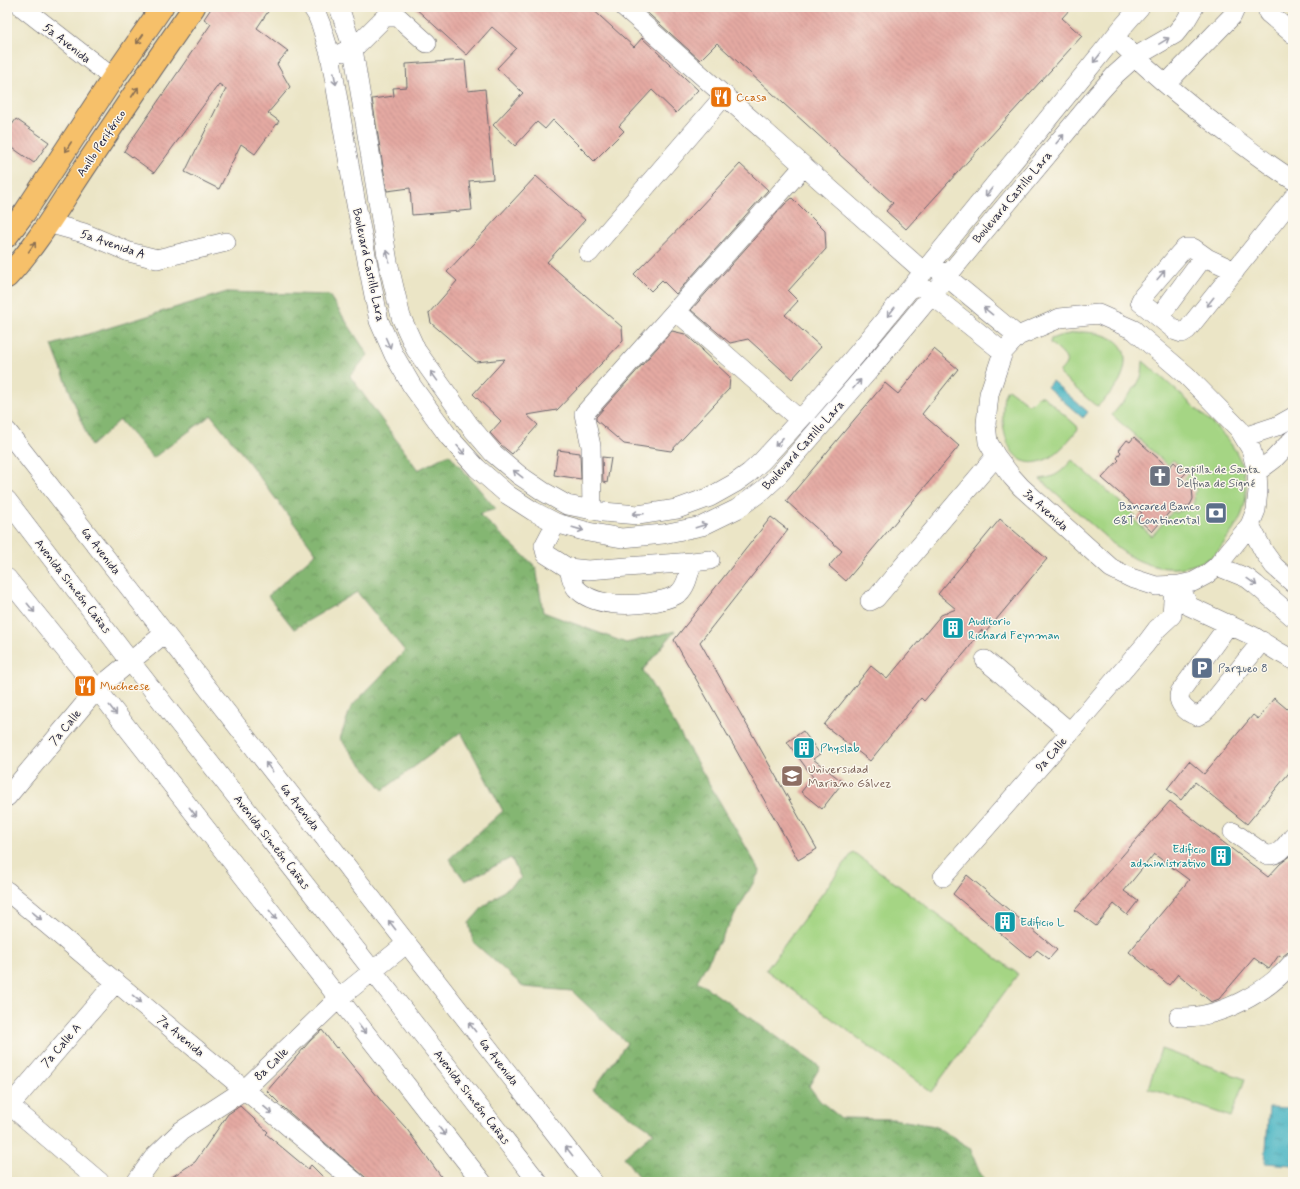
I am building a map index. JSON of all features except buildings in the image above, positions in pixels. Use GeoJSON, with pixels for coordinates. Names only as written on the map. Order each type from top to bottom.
{"type":"FeatureCollection","features":[{"type":"Feature","properties":{"kind":"highway","name":"Anillo Periférico"},"geometry":{"type":"LineString","coordinates":[[7,236],[25,212],[113,78],[162,7]]}},
{"type":"Feature","properties":{"kind":"highway","name":"Anillo Periférico"},"geometry":{"type":"LineString","coordinates":[[7,277],[27,253],[48,223],[135,92],[194,7]]}},
{"type":"Feature","properties":{"kind":"street","name":"5a Avenida"},"geometry":{"type":"LineString","coordinates":[[22,7],[113,78]]}},
{"type":"Feature","properties":{"kind":"street","name":"Boulevard Castillo Lara"},"geometry":{"type":"LineString","coordinates":[[312,7],[322,25],[330,54],[378,321],[394,355],[412,386],[448,437],[477,468],[508,495],[533,512],[556,523],[588,532],[622,538],[663,534],[702,526],[737,509],[775,479],[872,368],[946,276],[1098,94],[1134,57],[1175,34],[1185,22],[1194,7]]}},
{"type":"Feature","properties":{"kind":"street","name":"Boulevard Castillo Lara"},"geometry":{"type":"LineString","coordinates":[[339,7],[353,49],[388,262],[401,317],[416,350],[470,426],[493,453],[519,475],[567,505],[603,512],[638,515],[677,509],[717,494],[749,473],[804,415],[856,356],[1140,7]]}},
{"type":"Feature","properties":{"kind":"street"},"geometry":{"type":"LineString","coordinates":[[624,7],[924,273],[931,295],[1003,352],[1018,336],[1060,318],[1098,314],[1134,330],[1186,376],[1240,429],[1251,449],[1257,472],[1258,491],[1256,510],[1250,525],[1217,566],[1206,575],[1193,582],[1172,586],[1189,606],[1262,641],[1293,660]]}},
{"type":"Feature","properties":{"kind":"street"},"geometry":{"type":"LineString","coordinates":[[1166,84],[1232,16],[1236,7]]}},
{"type":"Feature","properties":{"kind":"street"},"geometry":{"type":"LineString","coordinates":[[330,54],[353,49],[390,12],[427,43]]}},
{"type":"Feature","properties":{"kind":"street"},"geometry":{"type":"LineString","coordinates":[[1268,12],[1293,34]]}},
{"type":"Feature","properties":{"kind":"street"},"geometry":{"type":"LineString","coordinates":[[1115,37],[1134,57],[1211,121],[1270,165],[1293,180]]}},
{"type":"Feature","properties":{"kind":"street"},"geometry":{"type":"LineString","coordinates":[[589,253],[725,95]]}},
{"type":"Feature","properties":{"kind":"street"},"geometry":{"type":"LineString","coordinates":[[592,510],[591,446],[584,414],[804,166]]}},
{"type":"Feature","properties":{"kind":"street"},"geometry":{"type":"LineString","coordinates":[[1006,172],[1022,185]]}},
{"type":"Feature","properties":{"kind":"street"},"geometry":{"type":"LineString","coordinates":[[1235,271],[1207,258],[1193,248],[1185,248],[1143,296],[1140,302],[1176,331],[1182,333],[1187,330],[1235,271],[1293,198]]}},
{"type":"Feature","properties":{"kind":"street","name":"5a Avenida A"},"geometry":{"type":"LineString","coordinates":[[48,223],[84,233],[129,252],[157,259],[226,242]]}},
{"type":"Feature","properties":{"kind":"street"},"geometry":{"type":"LineString","coordinates":[[1159,318],[1199,263],[1207,258]]}},
{"type":"Feature","properties":{"kind":"street"},"geometry":{"type":"LineString","coordinates":[[924,273],[946,276],[1018,336]]}},
{"type":"Feature","properties":{"kind":"street"},"geometry":{"type":"LineString","coordinates":[[676,311],[804,415],[824,424]]}},
{"type":"Feature","properties":{"kind":"street"},"geometry":{"type":"LineString","coordinates":[[378,321],[401,317]]}},
{"type":"Feature","properties":{"kind":"street","name":"3a Avenida"},"geometry":{"type":"LineString","coordinates":[[1003,352],[989,394],[986,424],[988,442],[996,456],[1021,487],[1111,568],[1131,578],[1156,586],[1172,586]]}},
{"type":"Feature","properties":{"kind":"street"},"geometry":{"type":"LineString","coordinates":[[856,356],[872,368]]}},
{"type":"Feature","properties":{"kind":"street"},"geometry":{"type":"LineString","coordinates":[[1244,437],[1277,426],[1293,416]]}},
{"type":"Feature","properties":{"kind":"street"},"geometry":{"type":"LineString","coordinates":[[1257,472],[1273,460],[1293,439]]}},
{"type":"Feature","properties":{"kind":"street","name":"6a Avenida"},"geometry":{"type":"LineString","coordinates":[[10,441],[165,633],[593,1182]]}},
{"type":"Feature","properties":{"kind":"street"},"geometry":{"type":"LineString","coordinates":[[870,601],[876,598],[996,456]]}},
{"type":"Feature","properties":{"kind":"street"},"geometry":{"type":"LineString","coordinates":[[749,473],[763,490]]}},
{"type":"Feature","properties":{"kind":"street"},"geometry":{"type":"LineString","coordinates":[[533,512],[544,492]]}},
{"type":"Feature","properties":{"kind":"street","name":"Avenida Simeón Cañas"},"geometry":{"type":"LineString","coordinates":[[7,500],[130,661],[538,1182]]}},
{"type":"Feature","properties":{"kind":"street"},"geometry":{"type":"LineString","coordinates":[[556,523],[544,546],[546,554],[568,568],[588,570],[701,561],[679,593],[668,599],[640,604],[623,605],[607,603],[586,595],[576,587],[568,568]]}},
{"type":"Feature","properties":{"kind":"street"},"geometry":{"type":"LineString","coordinates":[[1250,525],[1264,552],[1274,566],[1293,584]]}},
{"type":"Feature","properties":{"kind":"street"},"geometry":{"type":"LineString","coordinates":[[1217,566],[1247,578],[1293,617]]}},
{"type":"Feature","properties":{"kind":"street"},"geometry":{"type":"LineString","coordinates":[[7,578],[97,689],[482,1182]]}},
{"type":"Feature","properties":{"kind":"street","name":"9a Calle"},"geometry":{"type":"LineString","coordinates":[[943,877],[1145,645],[1157,629],[1162,610],[1172,586]]}},
{"type":"Feature","properties":{"kind":"street"},"geometry":{"type":"LineString","coordinates":[[1229,624],[1180,692],[1178,697],[1179,702],[1194,715],[1197,716],[1208,708],[1262,641]]}},
{"type":"Feature","properties":{"kind":"street","name":"7a Calle"},"geometry":{"type":"LineString","coordinates":[[7,797],[97,689],[165,633]]}},
{"type":"Feature","properties":{"kind":"street"},"geometry":{"type":"LineString","coordinates":[[984,660],[1070,732]]}},
{"type":"Feature","properties":{"kind":"street"},"geometry":{"type":"LineString","coordinates":[[1233,832],[1266,855],[1273,856],[1279,853],[1293,836]]}},
{"type":"Feature","properties":{"kind":"street","name":"7a Avenida"},"geometry":{"type":"LineString","coordinates":[[7,891],[355,1182]]}},
{"type":"Feature","properties":{"kind":"street","name":"8a Calle"},"geometry":{"type":"LineString","coordinates":[[136,1182],[154,1157],[181,1131],[244,1090],[338,999],[406,944]]}},
{"type":"Feature","properties":{"kind":"street"},"geometry":{"type":"LineString","coordinates":[[1178,1016],[1188,1017],[1212,1014],[1254,996],[1284,973],[1293,962]]}},
{"type":"Feature","properties":{"kind":"street","name":"7a Calle A"},"geometry":{"type":"LineString","coordinates":[[8,1106],[116,982]]}},
{"type":"Feature","properties":{"kind":"street"},"geometry":{"type":"LineString","coordinates":[[8,1106],[100,1182]]}},
{"type":"Feature","properties":{"kind":"green space"},"geometry":{"type":"Polygon","coordinates":[[[227,292],[329,295],[368,355],[350,376],[418,470],[449,454],[496,509],[479,514],[536,567],[543,612],[626,643],[675,631],[643,670],[760,871],[697,981],[820,1067],[809,1086],[820,1101],[841,1118],[893,1119],[935,1126],[970,1148],[980,1173],[987,1182],[642,1182],[624,1157],[654,1132],[593,1090],[627,1043],[572,991],[524,987],[473,942],[469,923],[484,906],[521,878],[511,858],[465,881],[449,859],[503,811],[461,732],[383,790],[340,739],[351,707],[405,651],[357,592],[294,629],[268,596],[316,553],[244,456],[211,415],[153,458],[120,420],[91,446],[52,345],[227,292]]]}},
{"type":"Feature","properties":{"kind":"green space"},"geometry":{"type":"Polygon","coordinates":[[[1080,332],[1095,333],[1110,338],[1117,342],[1124,354],[1125,366],[1120,380],[1098,406],[1060,375],[1060,371],[1065,365],[1066,361],[1063,355],[1050,343],[1051,339],[1059,336],[1080,332]]]}},
{"type":"Feature","properties":{"kind":"green space"},"geometry":{"type":"Polygon","coordinates":[[[1143,361],[1222,433],[1235,450],[1243,469],[1246,497],[1242,513],[1234,529],[1213,556],[1186,567],[1166,568],[1156,566],[1137,560],[1128,555],[1119,549],[1040,479],[1055,475],[1065,468],[1072,460],[1136,516],[1133,519],[1152,536],[1173,511],[1176,513],[1189,508],[1193,504],[1194,493],[1197,490],[1184,478],[1188,473],[1173,460],[1168,465],[1112,415],[1137,385],[1142,375],[1143,361]]]}},
{"type":"Feature","properties":{"kind":"green space"},"geometry":{"type":"Polygon","coordinates":[[[1008,389],[1028,404],[1032,403],[1039,396],[1043,396],[1077,426],[1078,429],[1064,446],[1047,459],[1035,463],[1025,462],[1017,457],[1011,450],[1004,430],[1003,401],[1005,393],[1008,389]]]}},
{"type":"Feature","properties":{"kind":"green space"},"geometry":{"type":"Polygon","coordinates":[[[853,852],[1018,974],[931,1092],[766,970],[853,852]]]}},
{"type":"Feature","properties":{"kind":"green space"},"geometry":{"type":"Polygon","coordinates":[[[1161,1049],[1245,1079],[1231,1117],[1148,1088],[1161,1049]]]}},
{"type":"Feature","properties":{"kind":"water"},"geometry":{"type":"Polygon","coordinates":[[[1052,381],[1088,412],[1083,418],[1047,387],[1052,381]]]}},
{"type":"Feature","properties":{"kind":"water"},"geometry":{"type":"Polygon","coordinates":[[[1269,1107],[1293,1108],[1293,1165],[1265,1163],[1269,1107]]]}},
{"type":"Feature","properties":{"kind":"place","name":"Ccasa"},"geometry":{"type":"Point","coordinates":[721,97]}},
{"type":"Feature","properties":{"kind":"place","name":"Capilla de Santa Delfina de Signé"},"geometry":{"type":"Point","coordinates":[1160,476]}},
{"type":"Feature","properties":{"kind":"place","name":"Bancared Banco G&T Continental"},"geometry":{"type":"Point","coordinates":[1216,513]}},
{"type":"Feature","properties":{"kind":"place","name":"Auditorio Richard Feynman"},"geometry":{"type":"Point","coordinates":[953,628]}},
{"type":"Feature","properties":{"kind":"place","name":"Parqueo 8"},"geometry":{"type":"Point","coordinates":[1202,668]}},
{"type":"Feature","properties":{"kind":"place","name":"Mucheese"},"geometry":{"type":"Point","coordinates":[85,686]}},
{"type":"Feature","properties":{"kind":"place","name":"Physlab"},"geometry":{"type":"Point","coordinates":[804,748]}},
{"type":"Feature","properties":{"kind":"place","name":"Universidad Mariano Gálvez"},"geometry":{"type":"Point","coordinates":[792,776]}},
{"type":"Feature","properties":{"kind":"place","name":"Edificio administrativo"},"geometry":{"type":"Point","coordinates":[1221,856]}},
{"type":"Feature","properties":{"kind":"place","name":"Edificio L"},"geometry":{"type":"Point","coordinates":[1005,922]}}]}
